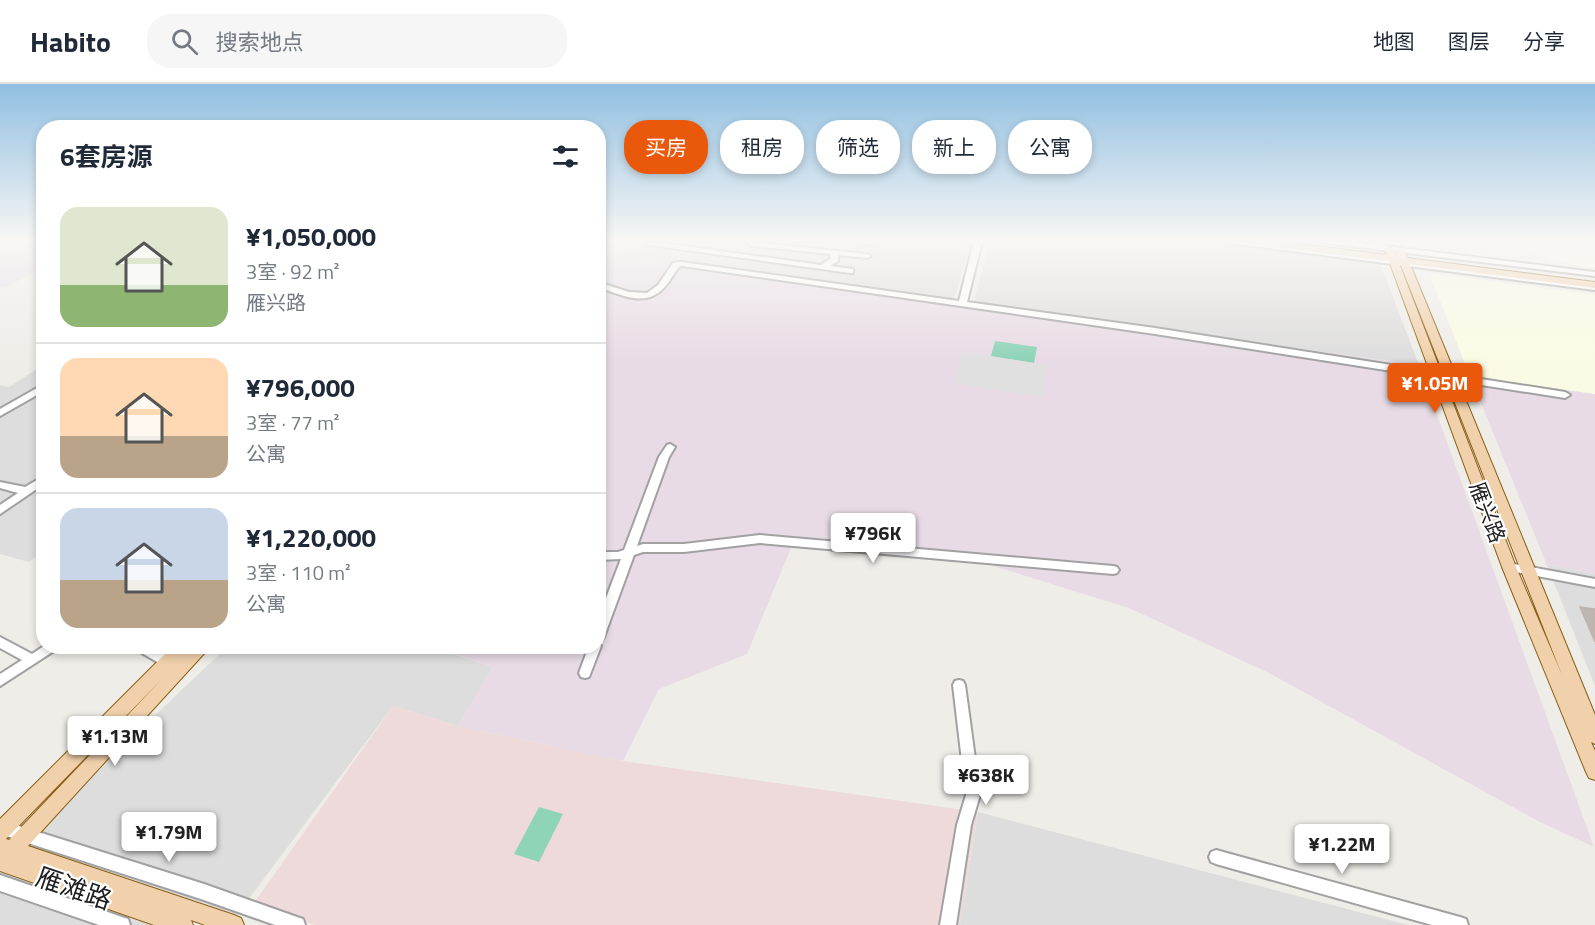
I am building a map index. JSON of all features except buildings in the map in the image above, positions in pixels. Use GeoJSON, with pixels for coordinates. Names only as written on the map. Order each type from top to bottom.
{"type":"FeatureCollection","features":[{"type":"Feature","properties":{"kind":"main road","name":"雁兴路"},"geometry":{"type":"LineString","coordinates":[[1405,280],[1435,373],[1509,567],[1590,735]]}},
{"type":"Feature","properties":{"kind":"main road","name":"雁兴路"},"geometry":{"type":"LineString","coordinates":[[1407,280],[1449,376],[1528,571],[1590,735],[1595,772]]}},
{"type":"Feature","properties":{"kind":"main road"},"geometry":{"type":"LineString","coordinates":[[1556,280],[1595,286]]}},
{"type":"Feature","properties":{"kind":"main road"},"geometry":{"type":"LineString","coordinates":[[3,844],[176,654]]}},
{"type":"Feature","properties":{"kind":"main road"},"geometry":{"type":"LineString","coordinates":[[3,844],[28,835],[196,654]]}},
{"type":"Feature","properties":{"kind":"main road","name":"雁滩路"},"geometry":{"type":"LineString","coordinates":[[3,844],[183,925]]}},
{"type":"Feature","properties":{"kind":"main road","name":"雁滩路"},"geometry":{"type":"LineString","coordinates":[[3,844],[234,925]]}},
{"type":"Feature","properties":{"kind":"street"},"geometry":{"type":"LineString","coordinates":[[606,287],[633,295],[648,295],[656,292],[665,280]]}},
{"type":"Feature","properties":{"kind":"street"},"geometry":{"type":"LineString","coordinates":[[796,280],[1435,373],[1564,394]]}},
{"type":"Feature","properties":{"kind":"street"},"geometry":{"type":"LineString","coordinates":[[962,304],[968,280]]}},
{"type":"Feature","properties":{"kind":"street"},"geometry":{"type":"LineString","coordinates":[[0,413],[36,392]]}},
{"type":"Feature","properties":{"kind":"street"},"geometry":{"type":"LineString","coordinates":[[606,616],[664,457],[670,447]]}},
{"type":"Feature","properties":{"kind":"street"},"geometry":{"type":"LineString","coordinates":[[0,510],[36,484]]}},
{"type":"Feature","properties":{"kind":"street"},"geometry":{"type":"LineString","coordinates":[[0,485],[26,491]]}},
{"type":"Feature","properties":{"kind":"street"},"geometry":{"type":"LineString","coordinates":[[606,556],[618,556],[643,548],[684,548],[760,539],[1113,570]]}},
{"type":"Feature","properties":{"kind":"street"},"geometry":{"type":"LineString","coordinates":[[1509,567],[1595,583]]}},
{"type":"Feature","properties":{"kind":"street"},"geometry":{"type":"LineString","coordinates":[[0,642],[32,660]]}},
{"type":"Feature","properties":{"kind":"street"},"geometry":{"type":"LineString","coordinates":[[0,681],[41,654]]}},
{"type":"Feature","properties":{"kind":"street"},"geometry":{"type":"LineString","coordinates":[[154,654],[168,662]]}},
{"type":"Feature","properties":{"kind":"street"},"geometry":{"type":"LineString","coordinates":[[585,673],[592,654]]}},
{"type":"Feature","properties":{"kind":"street"},"geometry":{"type":"LineString","coordinates":[[948,925],[964,825],[973,795],[959,685]]}},
{"type":"Feature","properties":{"kind":"street","name":"雁滩路"},"geometry":{"type":"LineString","coordinates":[[28,835],[297,925]]}},
{"type":"Feature","properties":{"kind":"street"},"geometry":{"type":"LineString","coordinates":[[1216,857],[1460,925]]}},
{"type":"Feature","properties":{"kind":"street","name":"雁滩路"},"geometry":{"type":"LineString","coordinates":[[0,883],[122,925]]}},
{"type":"Feature","properties":{"kind":"shaded area"},"geometry":{"type":"Polygon","coordinates":[[[0,280],[19,280],[5,288],[0,287],[0,280]]]}},
{"type":"Feature","properties":{"kind":"shaded area"},"geometry":{"type":"Polygon","coordinates":[[[606,280],[804,280],[1419,365],[1594,847],[1538,821],[1269,673],[1129,608],[987,564],[791,548],[747,654],[659,689],[623,761],[458,726],[493,667],[455,654],[606,654],[606,280]]]}},
{"type":"Feature","properties":{"kind":"shaded area"},"geometry":{"type":"Polygon","coordinates":[[[799,280],[960,280],[953,302],[799,280]]]}},
{"type":"Feature","properties":{"kind":"shaded area"},"geometry":{"type":"Polygon","coordinates":[[[979,280],[1386,280],[1419,365],[973,304],[979,280]]]}},
{"type":"Feature","properties":{"kind":"shaded area"},"geometry":{"type":"Polygon","coordinates":[[[1432,280],[1484,280],[1595,295],[1595,394],[1470,376],[1432,280]]]}},
{"type":"Feature","properties":{"kind":"shaded area"},"geometry":{"type":"Polygon","coordinates":[[[962,352],[1047,365],[1043,397],[955,383],[962,352]]]}},
{"type":"Feature","properties":{"kind":"shaded area"},"geometry":{"type":"Polygon","coordinates":[[[36,370],[36,556],[29,562],[0,554],[0,385],[9,387],[36,370]]]}},
{"type":"Feature","properties":{"kind":"shaded area"},"geometry":{"type":"Polygon","coordinates":[[[1470,376],[1595,394],[1595,574],[1547,565],[1470,376]]]}},
{"type":"Feature","properties":{"kind":"shaded area"},"geometry":{"type":"Polygon","coordinates":[[[1547,565],[1595,574],[1595,686],[1547,565]]]}},
{"type":"Feature","properties":{"kind":"shaded area"},"geometry":{"type":"Polygon","coordinates":[[[220,654],[453,654],[493,667],[458,726],[393,706],[230,924],[13,850],[220,654]]]}},
{"type":"Feature","properties":{"kind":"shaded area"},"geometry":{"type":"Polygon","coordinates":[[[393,706],[458,726],[623,761],[978,812],[960,925],[315,925],[254,903],[393,706]]]}},
{"type":"Feature","properties":{"kind":"shaded area"},"geometry":{"type":"Polygon","coordinates":[[[978,812],[1408,925],[960,925],[978,812]]]}},
{"type":"Feature","properties":{"kind":"shaded area"},"geometry":{"type":"Polygon","coordinates":[[[0,862],[183,925],[0,925],[0,862]]]}},
{"type":"Feature","properties":{"kind":"green space"},"geometry":{"type":"Polygon","coordinates":[[[995,341],[1037,347],[1034,363],[991,356],[995,341]]]}},
{"type":"Feature","properties":{"kind":"green space"},"geometry":{"type":"Polygon","coordinates":[[[539,807],[563,814],[539,862],[514,854],[539,807]]]}}]}
